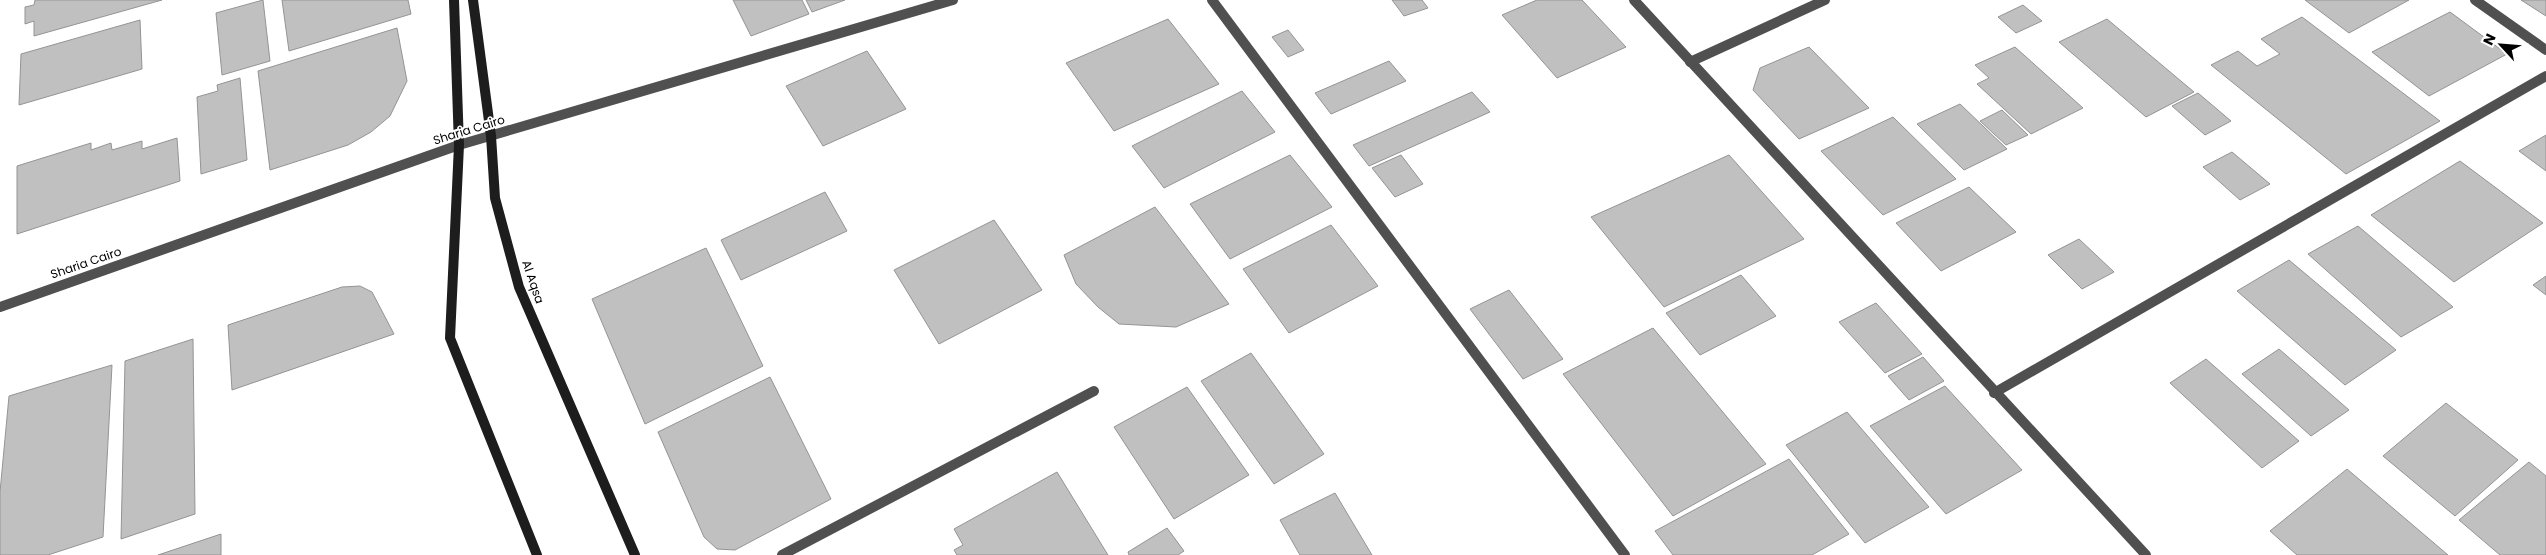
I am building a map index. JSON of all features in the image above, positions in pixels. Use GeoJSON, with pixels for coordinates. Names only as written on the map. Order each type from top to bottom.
{"type":"FeatureCollection","features":[{"type":"Feature","properties":{"kind":"main road"},"geometry":{"type":"LineString","coordinates":[[454,0],[459,145],[450,338],[536,555]]}},
{"type":"Feature","properties":{"kind":"main road","name":"Al Aqsa"},"geometry":{"type":"LineString","coordinates":[[473,0],[491,136],[495,198],[519,287],[635,555]]}},
{"type":"Feature","properties":{"kind":"street","name":"Sharia Cairo"},"geometry":{"type":"LineString","coordinates":[[0,307],[459,145],[952,0]]}},
{"type":"Feature","properties":{"kind":"street"},"geometry":{"type":"LineString","coordinates":[[1212,0],[1625,555]]}},
{"type":"Feature","properties":{"kind":"street"},"geometry":{"type":"LineString","coordinates":[[1634,0],[2146,555]]}},
{"type":"Feature","properties":{"kind":"street"},"geometry":{"type":"LineString","coordinates":[[1690,62],[1825,0]]}},
{"type":"Feature","properties":{"kind":"street"},"geometry":{"type":"LineString","coordinates":[[2474,0],[2546,50]]}},
{"type":"Feature","properties":{"kind":"street"},"geometry":{"type":"LineString","coordinates":[[1994,392],[2546,76]]}},
{"type":"Feature","properties":{"kind":"street"},"geometry":{"type":"LineString","coordinates":[[782,555],[1094,391]]}},
{"type":"Feature","properties":{"kind":"building"},"geometry":{"type":"Polygon","coordinates":[[[35,0],[162,0],[34,36],[34,21],[25,24],[25,7],[34,5],[35,0]]]}},
{"type":"Feature","properties":{"kind":"building"},"geometry":{"type":"Polygon","coordinates":[[[263,0],[270,61],[222,75],[216,13],[263,0]]]}},
{"type":"Feature","properties":{"kind":"building"},"geometry":{"type":"Polygon","coordinates":[[[282,0],[408,0],[411,14],[289,51],[282,0]]]}},
{"type":"Feature","properties":{"kind":"building"},"geometry":{"type":"Polygon","coordinates":[[[733,0],[802,0],[809,14],[751,36],[733,0]]]}},
{"type":"Feature","properties":{"kind":"building"},"geometry":{"type":"Polygon","coordinates":[[[806,0],[845,0],[812,12],[806,0]]]}},
{"type":"Feature","properties":{"kind":"building"},"geometry":{"type":"Polygon","coordinates":[[[1392,0],[1422,0],[1428,8],[1404,16],[1392,0]]]}},
{"type":"Feature","properties":{"kind":"building"},"geometry":{"type":"Polygon","coordinates":[[[1537,0],[1582,0],[1626,47],[1557,78],[1502,15],[1537,0]]]}},
{"type":"Feature","properties":{"kind":"building"},"geometry":{"type":"Polygon","coordinates":[[[2305,0],[2409,0],[2349,33],[2305,0]]]}},
{"type":"Feature","properties":{"kind":"building"},"geometry":{"type":"Polygon","coordinates":[[[2521,0],[2546,0],[2546,16],[2521,0]]]}},
{"type":"Feature","properties":{"kind":"building"},"geometry":{"type":"Polygon","coordinates":[[[2023,5],[2042,21],[2016,33],[1998,17],[2023,5]]]}},
{"type":"Feature","properties":{"kind":"building"},"geometry":{"type":"Polygon","coordinates":[[[2450,12],[2507,54],[2429,96],[2372,52],[2450,12]]]}},
{"type":"Feature","properties":{"kind":"building"},"geometry":{"type":"Polygon","coordinates":[[[2302,17],[2440,121],[2346,174],[2211,65],[2238,51],[2257,66],[2280,54],[2261,39],[2302,17]]]}},
{"type":"Feature","properties":{"kind":"building"},"geometry":{"type":"Polygon","coordinates":[[[1168,19],[1219,84],[1114,131],[1066,63],[1168,19]]]}},
{"type":"Feature","properties":{"kind":"building"},"geometry":{"type":"Polygon","coordinates":[[[2107,19],[2194,92],[2146,117],[2059,42],[2107,19]]]}},
{"type":"Feature","properties":{"kind":"building"},"geometry":{"type":"Polygon","coordinates":[[[140,20],[142,69],[19,105],[21,54],[140,20]]]}},
{"type":"Feature","properties":{"kind":"building"},"geometry":{"type":"Polygon","coordinates":[[[397,28],[407,81],[390,116],[371,132],[348,145],[270,170],[258,71],[397,28]]]}},
{"type":"Feature","properties":{"kind":"building"},"geometry":{"type":"Polygon","coordinates":[[[1288,30],[1304,50],[1288,57],[1272,37],[1288,30]]]}},
{"type":"Feature","properties":{"kind":"building"},"geometry":{"type":"Polygon","coordinates":[[[1809,47],[1869,108],[1799,139],[1753,90],[1760,68],[1809,47]]]}},
{"type":"Feature","properties":{"kind":"building"},"geometry":{"type":"Polygon","coordinates":[[[2015,47],[2083,108],[2031,134],[1977,84],[1989,78],[1975,65],[2015,47]]]}},
{"type":"Feature","properties":{"kind":"building"},"geometry":{"type":"Polygon","coordinates":[[[867,51],[906,109],[823,146],[786,86],[867,51]]]}},
{"type":"Feature","properties":{"kind":"building"},"geometry":{"type":"Polygon","coordinates":[[[1389,61],[1406,81],[1331,114],[1315,93],[1389,61]]]}},
{"type":"Feature","properties":{"kind":"building"},"geometry":{"type":"Polygon","coordinates":[[[240,78],[247,160],[201,174],[197,97],[218,91],[217,85],[240,78]]]}},
{"type":"Feature","properties":{"kind":"building"},"geometry":{"type":"Polygon","coordinates":[[[1242,91],[1275,132],[1164,188],[1132,146],[1242,91]]]}},
{"type":"Feature","properties":{"kind":"building"},"geometry":{"type":"Polygon","coordinates":[[[1472,92],[1490,112],[1369,166],[1353,145],[1472,92]]]}},
{"type":"Feature","properties":{"kind":"building"},"geometry":{"type":"Polygon","coordinates":[[[2198,93],[2231,121],[2205,135],[2172,106],[2198,93]]]}},
{"type":"Feature","properties":{"kind":"building"},"geometry":{"type":"Polygon","coordinates":[[[1960,104],[2007,149],[1964,170],[1917,124],[1960,104]]]}},
{"type":"Feature","properties":{"kind":"building"},"geometry":{"type":"Polygon","coordinates":[[[2002,110],[2028,135],[2006,145],[1980,121],[2002,110]]]}},
{"type":"Feature","properties":{"kind":"building"},"geometry":{"type":"Polygon","coordinates":[[[1893,117],[1956,179],[1883,215],[1821,151],[1893,117]]]}},
{"type":"Feature","properties":{"kind":"building"},"geometry":{"type":"Polygon","coordinates":[[[2546,135],[2546,171],[2519,151],[2546,135]]]}},
{"type":"Feature","properties":{"kind":"building"},"geometry":{"type":"Polygon","coordinates":[[[177,138],[180,181],[17,234],[17,166],[91,143],[91,150],[111,143],[112,150],[142,141],[142,149],[177,138]]]}},
{"type":"Feature","properties":{"kind":"building"},"geometry":{"type":"Polygon","coordinates":[[[2232,152],[2270,184],[2240,200],[2203,167],[2232,152]]]}},
{"type":"Feature","properties":{"kind":"building"},"geometry":{"type":"Polygon","coordinates":[[[1290,155],[1332,207],[1230,259],[1190,204],[1290,155]]]}},
{"type":"Feature","properties":{"kind":"building"},"geometry":{"type":"Polygon","coordinates":[[[1401,155],[1423,184],[1395,197],[1372,168],[1401,155]]]}},
{"type":"Feature","properties":{"kind":"building"},"geometry":{"type":"Polygon","coordinates":[[[1729,155],[1804,239],[1664,307],[1591,217],[1729,155]]]}},
{"type":"Feature","properties":{"kind":"building"},"geometry":{"type":"Polygon","coordinates":[[[2460,161],[2543,223],[2454,282],[2371,215],[2460,161]]]}},
{"type":"Feature","properties":{"kind":"building"},"geometry":{"type":"Polygon","coordinates":[[[1969,187],[2016,232],[1941,271],[1896,223],[1969,187]]]}},
{"type":"Feature","properties":{"kind":"building"},"geometry":{"type":"Polygon","coordinates":[[[825,192],[847,231],[741,280],[721,240],[825,192]]]}},
{"type":"Feature","properties":{"kind":"building"},"geometry":{"type":"Polygon","coordinates":[[[1155,207],[1229,304],[1176,327],[1119,324],[1098,307],[1076,284],[1064,255],[1155,207]]]}},
{"type":"Feature","properties":{"kind":"building"},"geometry":{"type":"Polygon","coordinates":[[[994,220],[1042,290],[939,344],[894,270],[994,220]]]}},
{"type":"Feature","properties":{"kind":"building"},"geometry":{"type":"Polygon","coordinates":[[[1331,225],[1378,286],[1289,333],[1243,269],[1331,225]]]}},
{"type":"Feature","properties":{"kind":"building"},"geometry":{"type":"Polygon","coordinates":[[[2358,226],[2453,307],[2401,337],[2308,254],[2358,226]]]}},
{"type":"Feature","properties":{"kind":"building"},"geometry":{"type":"Polygon","coordinates":[[[2079,239],[2114,272],[2082,289],[2048,255],[2079,239]]]}},
{"type":"Feature","properties":{"kind":"building"},"geometry":{"type":"Polygon","coordinates":[[[706,248],[763,366],[645,424],[592,299],[706,248]]]}},
{"type":"Feature","properties":{"kind":"building"},"geometry":{"type":"Polygon","coordinates":[[[2289,260],[2396,350],[2345,385],[2237,291],[2289,260]]]}},
{"type":"Feature","properties":{"kind":"building"},"geometry":{"type":"Polygon","coordinates":[[[1741,275],[1776,316],[1700,355],[1666,313],[1741,275]]]}},
{"type":"Feature","properties":{"kind":"building"},"geometry":{"type":"Polygon","coordinates":[[[2546,276],[2546,295],[2533,285],[2546,276]]]}},
{"type":"Feature","properties":{"kind":"building"},"geometry":{"type":"Polygon","coordinates":[[[360,286],[372,292],[394,334],[232,390],[228,325],[342,287],[360,286]]]}},
{"type":"Feature","properties":{"kind":"building"},"geometry":{"type":"Polygon","coordinates":[[[1509,290],[1563,359],[1523,379],[1470,309],[1509,290]]]}},
{"type":"Feature","properties":{"kind":"building"},"geometry":{"type":"Polygon","coordinates":[[[1876,303],[1922,354],[1885,373],[1839,322],[1876,303]]]}},
{"type":"Feature","properties":{"kind":"building"},"geometry":{"type":"Polygon","coordinates":[[[1653,328],[1766,464],[1673,516],[1563,374],[1653,328]]]}},
{"type":"Feature","properties":{"kind":"building"},"geometry":{"type":"Polygon","coordinates":[[[193,339],[195,514],[121,539],[125,361],[193,339]]]}},
{"type":"Feature","properties":{"kind":"building"},"geometry":{"type":"Polygon","coordinates":[[[2279,349],[2349,410],[2311,436],[2242,374],[2279,349]]]}},
{"type":"Feature","properties":{"kind":"building"},"geometry":{"type":"Polygon","coordinates":[[[1251,353],[1324,454],[1274,484],[1201,381],[1251,353]]]}},
{"type":"Feature","properties":{"kind":"building"},"geometry":{"type":"Polygon","coordinates":[[[1923,357],[1944,381],[1909,400],[1888,376],[1923,357]]]}},
{"type":"Feature","properties":{"kind":"building"},"geometry":{"type":"Polygon","coordinates":[[[2206,359],[2299,441],[2262,468],[2170,383],[2206,359]]]}},
{"type":"Feature","properties":{"kind":"building"},"geometry":{"type":"Polygon","coordinates":[[[112,365],[103,537],[48,555],[0,555],[0,492],[9,396],[112,365]]]}},
{"type":"Feature","properties":{"kind":"building"},"geometry":{"type":"Polygon","coordinates":[[[770,377],[831,499],[735,550],[717,549],[704,537],[658,432],[770,377]]]}},
{"type":"Feature","properties":{"kind":"building"},"geometry":{"type":"Polygon","coordinates":[[[1945,386],[2022,470],[1946,514],[1870,426],[1945,386]]]}},
{"type":"Feature","properties":{"kind":"building"},"geometry":{"type":"Polygon","coordinates":[[[1187,387],[1249,475],[1174,519],[1114,427],[1187,387]]]}},
{"type":"Feature","properties":{"kind":"building"},"geometry":{"type":"Polygon","coordinates":[[[2446,403],[2518,460],[2455,516],[2383,456],[2446,403]]]}},
{"type":"Feature","properties":{"kind":"building"},"geometry":{"type":"Polygon","coordinates":[[[1847,412],[1929,507],[1865,543],[1786,445],[1847,412]]]}},
{"type":"Feature","properties":{"kind":"building"},"geometry":{"type":"Polygon","coordinates":[[[1789,459],[1849,534],[1812,555],[1673,555],[1655,531],[1789,459]]]}},
{"type":"Feature","properties":{"kind":"building"},"geometry":{"type":"Polygon","coordinates":[[[2529,462],[2546,476],[2546,555],[2500,555],[2459,520],[2529,462]]]}},
{"type":"Feature","properties":{"kind":"building"},"geometry":{"type":"Polygon","coordinates":[[[2347,469],[2448,555],[2297,555],[2270,531],[2347,469]]]}},
{"type":"Feature","properties":{"kind":"building"},"geometry":{"type":"Polygon","coordinates":[[[1057,472],[1108,555],[957,555],[954,550],[963,545],[954,529],[1057,472]]]}},
{"type":"Feature","properties":{"kind":"building"},"geometry":{"type":"Polygon","coordinates":[[[1335,493],[1372,555],[1300,555],[1280,520],[1335,493]]]}},
{"type":"Feature","properties":{"kind":"building"},"geometry":{"type":"Polygon","coordinates":[[[1167,528],[1184,551],[1178,555],[1129,555],[1128,552],[1167,528]]]}},
{"type":"Feature","properties":{"kind":"building"},"geometry":{"type":"Polygon","coordinates":[[[221,534],[221,555],[158,555],[221,534]]]}}]}
